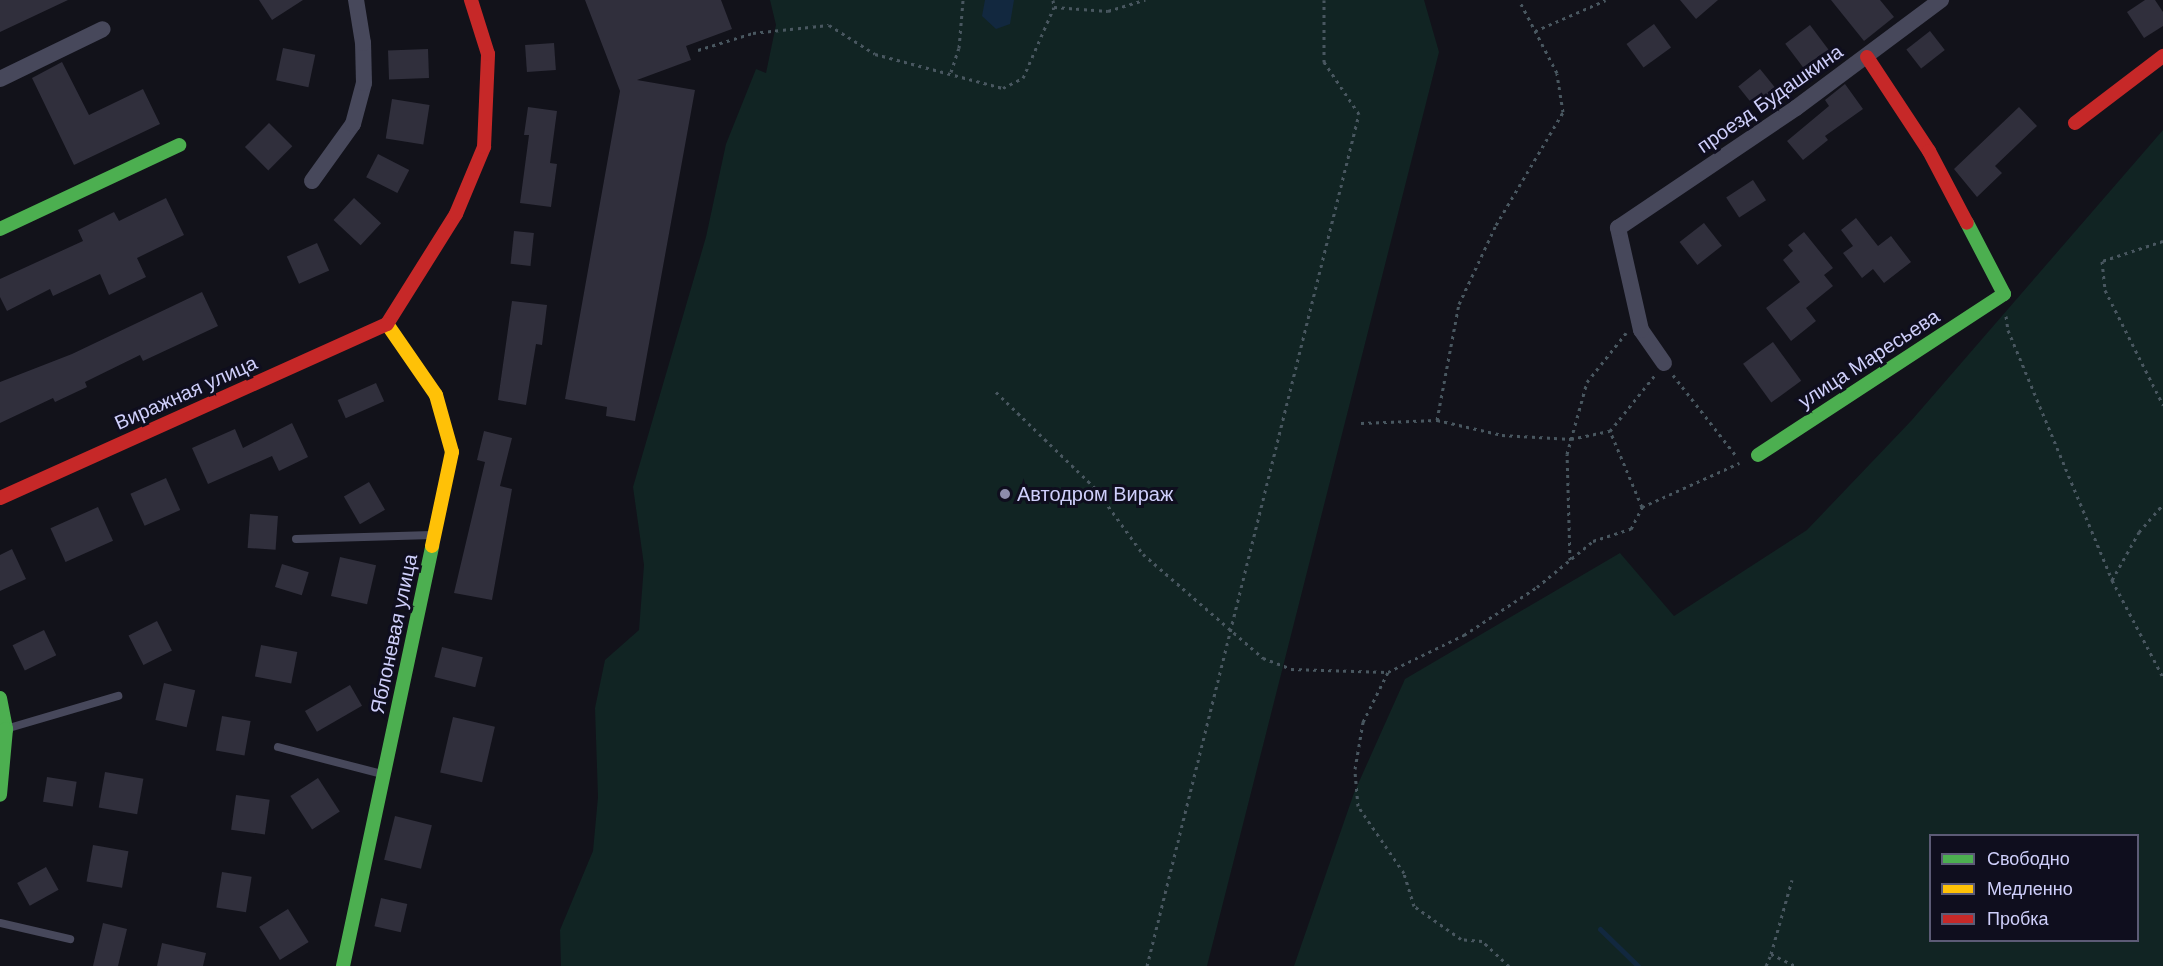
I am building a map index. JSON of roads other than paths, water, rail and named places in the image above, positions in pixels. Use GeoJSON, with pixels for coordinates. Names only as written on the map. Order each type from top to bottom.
{"type":"FeatureCollection","features":[{"type":"Feature","properties":{"kind":"street"},"geometry":{"type":"LineString","coordinates":[[312,181],[353,124],[364,83],[363,43],[356,0]]}},
{"type":"Feature","properties":{"kind":"street"},"geometry":{"type":"LineString","coordinates":[[387,324],[456,213],[484,147],[488,54],[471,0]]}},
{"type":"Feature","properties":{"kind":"street","name":"проезд Будашкина"},"geometry":{"type":"LineString","coordinates":[[1664,363],[1640,324],[1618,228],[1867,57],[1941,0]]}},
{"type":"Feature","properties":{"kind":"street"},"geometry":{"type":"LineString","coordinates":[[0,79],[103,29]]}},
{"type":"Feature","properties":{"kind":"street"},"geometry":{"type":"LineString","coordinates":[[2075,123],[2163,56]]}},
{"type":"Feature","properties":{"kind":"street","name":"улица Маресьева"},"geometry":{"type":"LineString","coordinates":[[1758,455],[2004,294],[1996,274],[1929,151],[1867,57]]}},
{"type":"Feature","properties":{"kind":"street"},"geometry":{"type":"LineString","coordinates":[[0,229],[179,145]]}},
{"type":"Feature","properties":{"kind":"street","name":"Виражная улица"},"geometry":{"type":"LineString","coordinates":[[0,498],[387,324]]}},
{"type":"Feature","properties":{"kind":"street","name":"Яблоневая улица"},"geometry":{"type":"LineString","coordinates":[[343,966],[452,452],[436,395],[387,324]]}},
{"type":"Feature","properties":{"kind":"street"},"geometry":{"type":"LineString","coordinates":[[0,698],[6,729],[0,795]]}},
{"type":"Feature","properties":{"kind":"lane"},"geometry":{"type":"LineString","coordinates":[[296,539],[435,535]]}},
{"type":"Feature","properties":{"kind":"lane"},"geometry":{"type":"LineString","coordinates":[[6,729],[118,696]]}},
{"type":"Feature","properties":{"kind":"lane"},"geometry":{"type":"LineString","coordinates":[[278,747],[382,774]]}},
{"type":"Feature","properties":{"kind":"lane"},"geometry":{"type":"LineString","coordinates":[[0,923],[70,939]]}},
{"type":"Feature","properties":{"kind":"water"},"geometry":{"type":"Polygon","coordinates":[[[985,0],[1014,0],[1010,24],[996,29],[982,16],[985,0]]]}},
{"type":"Feature","properties":{"kind":"waterway"},"geometry":{"type":"LineString","coordinates":[[1600,929],[1638,966]]}},
{"type":"Feature","properties":{"kind":"place","name":"Автодром Вираж"},"geometry":{"type":"Point","coordinates":[1005,494]}}]}
